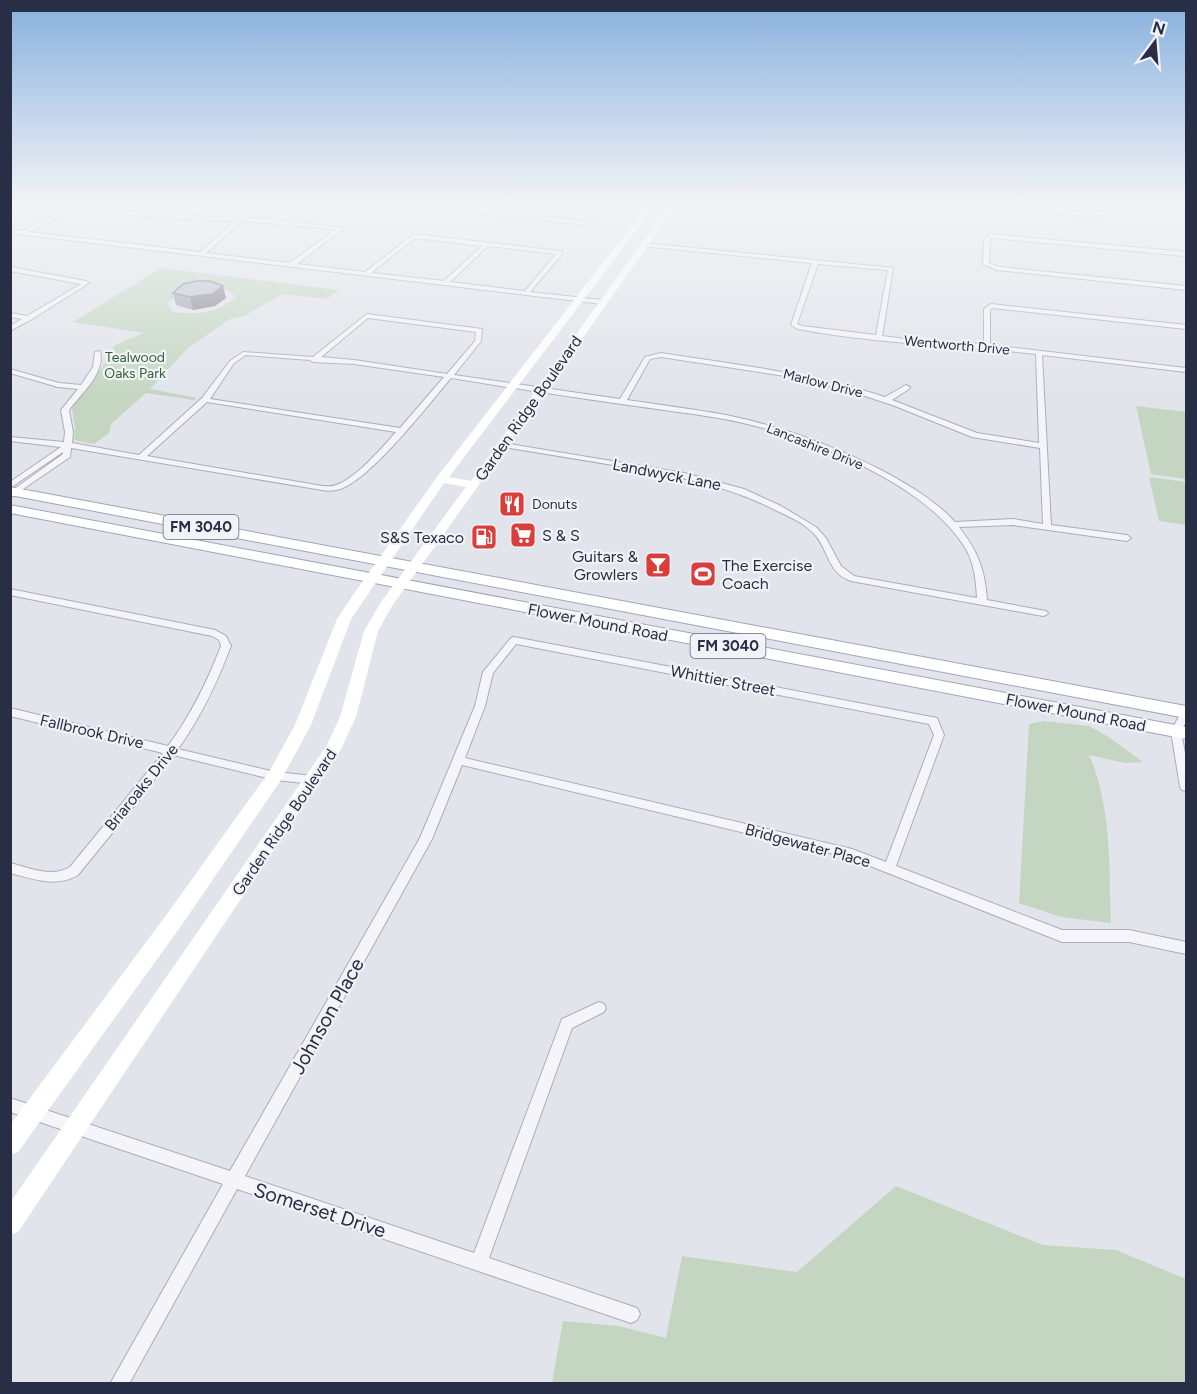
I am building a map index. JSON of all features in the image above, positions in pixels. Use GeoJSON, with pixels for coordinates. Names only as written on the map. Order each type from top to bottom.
{"type":"FeatureCollection","features":[{"type":"Feature","properties":{"kind":"main road","name":"Garden Ridge Boulevard"},"geometry":{"type":"LineString","coordinates":[[10,1144],[174,920],[275,776],[303,725],[344,619],[371,579],[441,479],[604,267]]}},
{"type":"Feature","properties":{"kind":"main road","name":"Garden Ridge Boulevard"},"geometry":{"type":"LineString","coordinates":[[10,1224],[314,780],[334,747],[348,717],[371,631],[401,585],[628,267]]}},
{"type":"Feature","properties":{"kind":"main road"},"geometry":{"type":"LineString","coordinates":[[441,479],[474,485]]}},
{"type":"Feature","properties":{"kind":"main road","name":"Flower Mound Road"},"geometry":{"type":"LineString","coordinates":[[12,492],[1186,713]]}},
{"type":"Feature","properties":{"kind":"main road","name":"Flower Mound Road"},"geometry":{"type":"LineString","coordinates":[[10,509],[1181,732]]}},
{"type":"Feature","properties":{"kind":"street"},"geometry":{"type":"LineString","coordinates":[[308,267],[602,302]]}},
{"type":"Feature","properties":{"kind":"street"},"geometry":{"type":"LineString","coordinates":[[366,274],[375,267]]}},
{"type":"Feature","properties":{"kind":"street"},"geometry":{"type":"LineString","coordinates":[[446,283],[463,267]]}},
{"type":"Feature","properties":{"kind":"street"},"geometry":{"type":"LineString","coordinates":[[526,293],[548,267]]}},
{"type":"Feature","properties":{"kind":"street","name":"Wentworth Drive"},"geometry":{"type":"LineString","coordinates":[[814,267],[794,325],[800,328],[1186,370]]}},
{"type":"Feature","properties":{"kind":"street"},"geometry":{"type":"LineString","coordinates":[[873,267],[891,269],[879,338]]}},
{"type":"Feature","properties":{"kind":"street"},"geometry":{"type":"LineString","coordinates":[[989,267],[1186,288]]}},
{"type":"Feature","properties":{"kind":"street"},"geometry":{"type":"LineString","coordinates":[[10,269],[86,283],[10,330]]}},
{"type":"Feature","properties":{"kind":"street"},"geometry":{"type":"LineString","coordinates":[[987,347],[987,309],[991,306],[1186,327]]}},
{"type":"Feature","properties":{"kind":"street"},"geometry":{"type":"LineString","coordinates":[[10,315],[30,318]]}},
{"type":"Feature","properties":{"kind":"street"},"geometry":{"type":"LineString","coordinates":[[10,439],[68,445],[322,488],[339,488],[363,471],[400,430],[478,341],[480,330],[364,317],[313,360]]}},
{"type":"Feature","properties":{"kind":"street"},"geometry":{"type":"LineString","coordinates":[[12,492],[67,455],[69,432],[65,410],[97,369],[100,359],[98,352]]}},
{"type":"Feature","properties":{"kind":"street","name":"Lancashire Drive"},"geometry":{"type":"LineString","coordinates":[[205,400],[232,362],[245,353],[354,362],[514,385],[733,419],[786,432],[898,482],[925,500],[952,525],[968,545],[978,566],[982,602]]}},
{"type":"Feature","properties":{"kind":"street"},"geometry":{"type":"LineString","coordinates":[[1039,353],[1047,526]]}},
{"type":"Feature","properties":{"kind":"street","name":"Marlow Drive"},"geometry":{"type":"LineString","coordinates":[[622,402],[647,358],[654,355],[793,374],[886,400],[975,435],[1042,446]]}},
{"type":"Feature","properties":{"kind":"street"},"geometry":{"type":"LineString","coordinates":[[10,371],[49,383],[82,387]]}},
{"type":"Feature","properties":{"kind":"street"},"geometry":{"type":"LineString","coordinates":[[886,400],[906,387]]}},
{"type":"Feature","properties":{"kind":"street"},"geometry":{"type":"LineString","coordinates":[[140,458],[205,400],[400,430]]}},
{"type":"Feature","properties":{"kind":"street","name":"Landwyck Lane"},"geometry":{"type":"LineString","coordinates":[[503,445],[680,474],[725,484],[769,503],[817,532],[828,548],[830,559],[839,572],[845,575],[903,589],[1043,613]]}},
{"type":"Feature","properties":{"kind":"street"},"geometry":{"type":"LineString","coordinates":[[952,525],[1005,522],[1127,538]]}},
{"type":"Feature","properties":{"kind":"street","name":"Briaroaks Drive"},"geometry":{"type":"LineString","coordinates":[[10,592],[215,633],[223,638],[226,646],[203,700],[186,731],[68,876],[58,879],[10,868]]}},
{"type":"Feature","properties":{"kind":"street","name":"Whittier Street"},"geometry":{"type":"LineString","coordinates":[[514,640],[933,721],[939,735],[889,868]]}},
{"type":"Feature","properties":{"kind":"street","name":"Johnson Place"},"geometry":{"type":"LineString","coordinates":[[119,1383],[426,839],[480,706],[488,672],[514,640]]}},
{"type":"Feature","properties":{"kind":"street","name":"Fallbrook Drive"},"geometry":{"type":"LineString","coordinates":[[10,712],[275,776],[314,780]]}},
{"type":"Feature","properties":{"kind":"street"},"geometry":{"type":"LineString","coordinates":[[1186,713],[1181,732],[1186,787]]}},
{"type":"Feature","properties":{"kind":"street","name":"Bridgewater Place"},"geometry":{"type":"LineString","coordinates":[[458,760],[852,854],[1062,936],[1129,936],[1186,948]]}},
{"type":"Feature","properties":{"kind":"street"},"geometry":{"type":"LineString","coordinates":[[479,1263],[567,1024],[599,1008]]}},
{"type":"Feature","properties":{"kind":"street","name":"Somerset Drive"},"geometry":{"type":"LineString","coordinates":[[10,1105],[631,1314]]}},
{"type":"Feature","properties":{"kind":"green space","name":"Tealwood Oaks Park"},"geometry":{"type":"Polygon","coordinates":[[[161,268],[339,290],[327,299],[283,294],[244,316],[230,319],[188,348],[150,389],[197,398],[194,400],[146,393],[111,424],[109,433],[94,444],[74,440],[72,409],[106,362],[115,345],[144,333],[73,322],[161,268]],[[206,288],[182,293],[167,303],[173,312],[206,312],[222,307],[236,297],[229,291],[206,288]]]}},
{"type":"Feature","properties":{"kind":"green space"},"geometry":{"type":"Polygon","coordinates":[[[1136,406],[1186,412],[1186,479],[1151,474],[1136,406]]]}},
{"type":"Feature","properties":{"kind":"green space"},"geometry":{"type":"Polygon","coordinates":[[[1149,477],[1186,482],[1186,525],[1159,521],[1149,477]]]}},
{"type":"Feature","properties":{"kind":"green space"},"geometry":{"type":"Polygon","coordinates":[[[1043,721],[1089,726],[1143,762],[1125,763],[1089,755],[1102,795],[1106,817],[1111,923],[1061,917],[1019,903],[1029,724],[1043,721]]]}},
{"type":"Feature","properties":{"kind":"green space"},"geometry":{"type":"Polygon","coordinates":[[[896,1186],[1043,1245],[1116,1250],[1186,1279],[1186,1383],[552,1383],[563,1321],[618,1326],[666,1338],[682,1256],[797,1272],[896,1186]]]}},
{"type":"Feature","properties":{"kind":"building"},"geometry":{"type":"Polygon","coordinates":[[[210,281],[223,286],[212,294],[190,297],[173,293],[183,284],[210,281]]]}},
{"type":"Feature","properties":{"kind":"place","name":"Donuts"},"geometry":{"type":"Point","coordinates":[512,504]}},
{"type":"Feature","properties":{"kind":"place","name":"S & S"},"geometry":{"type":"Point","coordinates":[523,535]}},
{"type":"Feature","properties":{"kind":"place","name":"S&S Texaco"},"geometry":{"type":"Point","coordinates":[484,537]}},
{"type":"Feature","properties":{"kind":"place","name":"Guitars & Growlers"},"geometry":{"type":"Point","coordinates":[658,565]}},
{"type":"Feature","properties":{"kind":"place","name":"The Exercise Coach"},"geometry":{"type":"Point","coordinates":[703,574]}}]}
